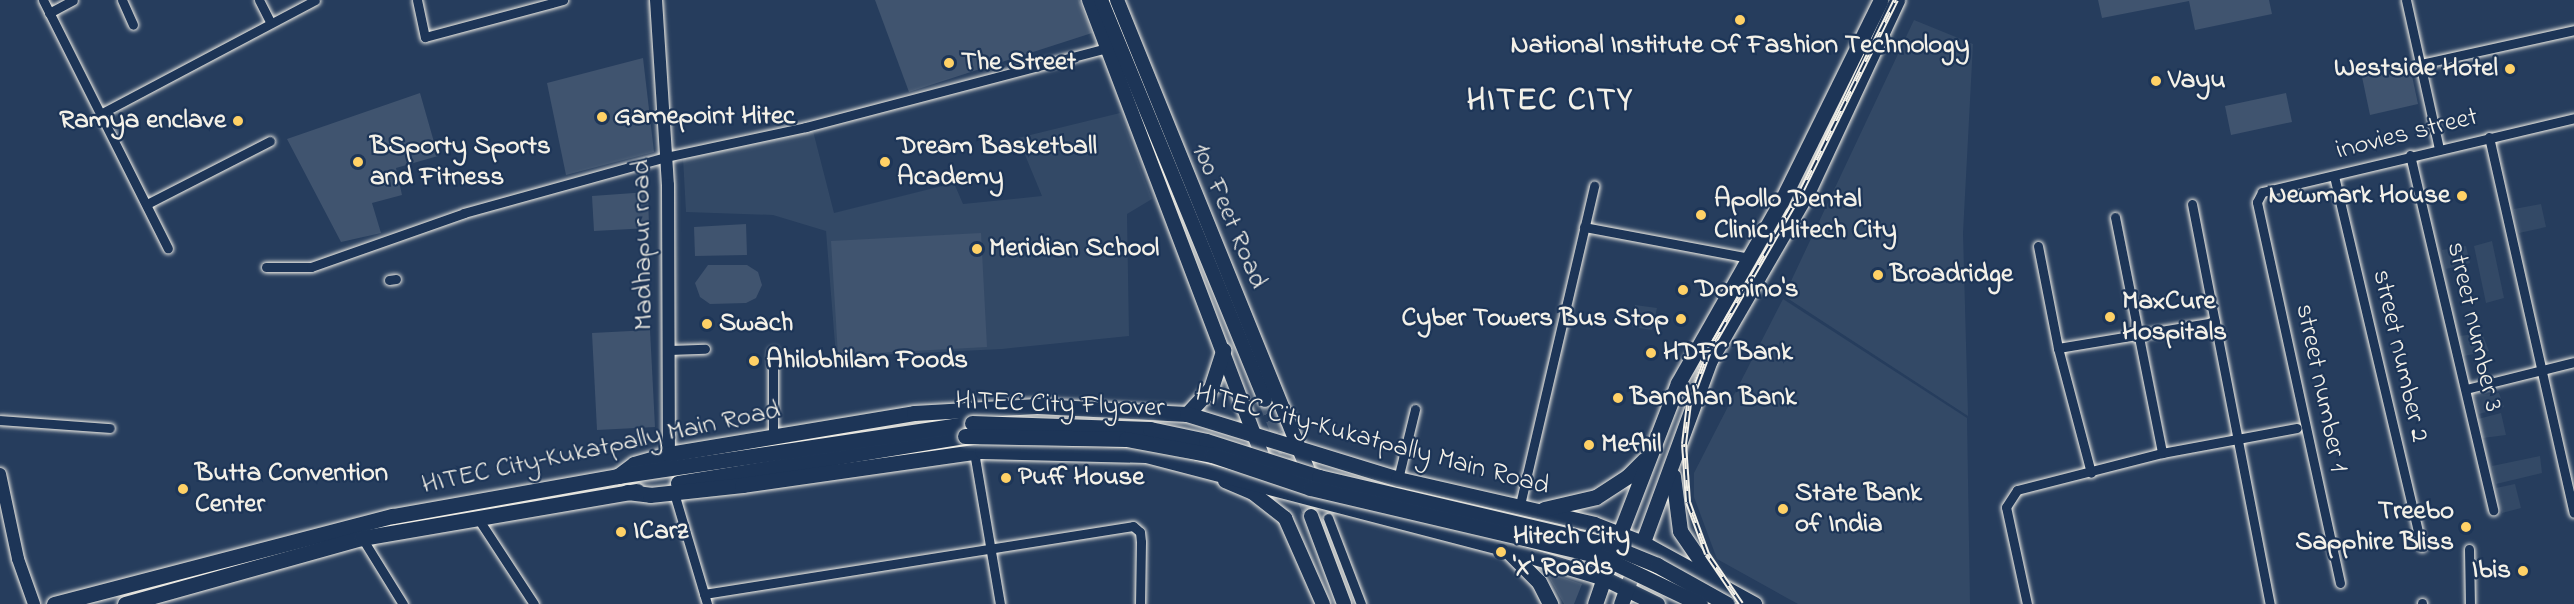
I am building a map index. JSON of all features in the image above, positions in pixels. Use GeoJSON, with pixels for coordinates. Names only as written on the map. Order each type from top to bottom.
{"type":"FeatureCollection","features":[{"type":"Feature","properties":{"kind":"main road","name":"100 Feet Road"},"geometry":{"type":"LineString","coordinates":[[1089,0],[1256,435],[1273,490]]}},
{"type":"Feature","properties":{"kind":"main road"},"geometry":{"type":"LineString","coordinates":[[1101,0],[1265,400]]}},
{"type":"Feature","properties":{"kind":"main road","name":"100 Feet Road"},"geometry":{"type":"LineString","coordinates":[[1117,0],[1180,161],[1302,449],[1318,502]]}},
{"type":"Feature","properties":{"kind":"main road"},"geometry":{"type":"LineString","coordinates":[[1595,604],[1648,456],[1687,365],[1749,258],[1814,138],[1881,0]]}},
{"type":"Feature","properties":{"kind":"main road"},"geometry":{"type":"LineString","coordinates":[[1621,604],[1710,360],[1808,191],[1897,0]]}},
{"type":"Feature","properties":{"kind":"main road"},"geometry":{"type":"LineString","coordinates":[[1187,414],[1211,388],[1223,351]]}},
{"type":"Feature","properties":{"kind":"main road","name":"HITEC City–Kukatpally Main Road"},"geometry":{"type":"LineString","coordinates":[[54,604],[393,516],[618,476],[634,464],[669,454],[914,413],[1037,406],[1187,414],[1398,479],[1619,533],[1643,543],[1754,604]]}},
{"type":"Feature","properties":{"kind":"main road","name":"HITEC City Flyover"},"geometry":{"type":"LineString","coordinates":[[627,492],[827,450],[972,423],[1150,429],[1206,441],[1319,477],[1608,545],[1657,565],[1727,604]]}},
{"type":"Feature","properties":{"kind":"main road","name":"HITEC City Flyover"},"geometry":{"type":"LineString","coordinates":[[618,476],[827,450],[965,436],[1126,439],[1212,454],[1310,488],[1600,556],[1650,576],[1700,604]]}},
{"type":"Feature","properties":{"kind":"main road","name":"HITEC City–Kukatpally Main Road"},"geometry":{"type":"LineString","coordinates":[[125,604],[362,538],[627,492],[674,493],[974,452],[1146,455],[1196,465],[1273,490],[1504,548],[1604,578],[1657,604]]}},
{"type":"Feature","properties":{"kind":"main road"},"geometry":{"type":"LineString","coordinates":[[1520,509],[1552,509],[1596,497],[1628,476],[1648,456]]}},
{"type":"Feature","properties":{"kind":"main road"},"geometry":{"type":"LineString","coordinates":[[1674,461],[1672,495],[1680,531],[1692,553],[1724,587]]}},
{"type":"Feature","properties":{"kind":"main road","name":"HITEC City–Kukatpally Main Road"},"geometry":{"type":"LineString","coordinates":[[1196,465],[1253,493],[1285,518],[1321,603]]}},
{"type":"Feature","properties":{"kind":"main road"},"geometry":{"type":"LineString","coordinates":[[1311,516],[1344,604]]}},
{"type":"Feature","properties":{"kind":"main road"},"geometry":{"type":"LineString","coordinates":[[1504,548],[1526,566],[1550,604]]}},
{"type":"Feature","properties":{"kind":"street"},"geometry":{"type":"LineString","coordinates":[[43,0],[102,113],[168,248]]}},
{"type":"Feature","properties":{"kind":"street"},"geometry":{"type":"LineString","coordinates":[[49,13],[73,0]]}},
{"type":"Feature","properties":{"kind":"street"},"geometry":{"type":"LineString","coordinates":[[122,0],[133,25]]}},
{"type":"Feature","properties":{"kind":"street"},"geometry":{"type":"LineString","coordinates":[[259,0],[270,22]]}},
{"type":"Feature","properties":{"kind":"street"},"geometry":{"type":"LineString","coordinates":[[102,113],[315,0]]}},
{"type":"Feature","properties":{"kind":"street"},"geometry":{"type":"LineString","coordinates":[[417,0],[425,37],[563,0]]}},
{"type":"Feature","properties":{"kind":"street","name":"Madhapur road"},"geometry":{"type":"LineString","coordinates":[[656,0],[666,157],[669,454]]}},
{"type":"Feature","properties":{"kind":"street"},"geometry":{"type":"LineString","coordinates":[[2406,0],[2439,149]]}},
{"type":"Feature","properties":{"kind":"street"},"geometry":{"type":"LineString","coordinates":[[2421,64],[2574,30]]}},
{"type":"Feature","properties":{"kind":"street"},"geometry":{"type":"LineString","coordinates":[[266,267],[311,267],[464,213],[666,157],[806,127],[1108,48]]}},
{"type":"Feature","properties":{"kind":"street","name":"inovies street"},"geometry":{"type":"LineString","coordinates":[[2257,202],[2269,188],[2334,176],[2410,155],[2574,118]]}},
{"type":"Feature","properties":{"kind":"street"},"geometry":{"type":"LineString","coordinates":[[2489,137],[2574,513]]}},
{"type":"Feature","properties":{"kind":"street"},"geometry":{"type":"LineString","coordinates":[[147,204],[270,141]]}},
{"type":"Feature","properties":{"kind":"street","name":"street number 3"},"geometry":{"type":"LineString","coordinates":[[2410,155],[2493,510]]}},
{"type":"Feature","properties":{"kind":"street","name":"street number 2"},"geometry":{"type":"LineString","coordinates":[[2334,176],[2422,547]]}},
{"type":"Feature","properties":{"kind":"street"},"geometry":{"type":"LineString","coordinates":[[1520,509],[1594,186]]}},
{"type":"Feature","properties":{"kind":"street","name":"street number 1"},"geometry":{"type":"LineString","coordinates":[[2257,202],[2340,583]]}},
{"type":"Feature","properties":{"kind":"street"},"geometry":{"type":"LineString","coordinates":[[2192,204],[2270,604]]}},
{"type":"Feature","properties":{"kind":"street"},"geometry":{"type":"LineString","coordinates":[[2115,218],[2162,453]]}},
{"type":"Feature","properties":{"kind":"street"},"geometry":{"type":"LineString","coordinates":[[1584,227],[1749,258]]}},
{"type":"Feature","properties":{"kind":"street"},"geometry":{"type":"LineString","coordinates":[[2038,246],[2058,348],[2091,473]]}},
{"type":"Feature","properties":{"kind":"street"},"geometry":{"type":"LineString","coordinates":[[2058,348],[2215,322]]}},
{"type":"Feature","properties":{"kind":"street"},"geometry":{"type":"LineString","coordinates":[[669,350],[705,349]]}},
{"type":"Feature","properties":{"kind":"street"},"geometry":{"type":"LineString","coordinates":[[772,352],[773,437]]}},
{"type":"Feature","properties":{"kind":"street"},"geometry":{"type":"LineString","coordinates":[[2466,389],[2574,362]]}},
{"type":"Feature","properties":{"kind":"street"},"geometry":{"type":"LineString","coordinates":[[1398,479],[1415,409]]}},
{"type":"Feature","properties":{"kind":"street"},"geometry":{"type":"LineString","coordinates":[[0,420],[110,428]]}},
{"type":"Feature","properties":{"kind":"street"},"geometry":{"type":"LineString","coordinates":[[2027,604],[2006,507],[2008,498],[2017,490],[2091,473],[2162,453],[2237,442],[2296,428]]}},
{"type":"Feature","properties":{"kind":"street"},"geometry":{"type":"LineString","coordinates":[[974,452],[1000,604]]}},
{"type":"Feature","properties":{"kind":"street"},"geometry":{"type":"LineString","coordinates":[[0,474],[18,559],[34,604]]}},
{"type":"Feature","properties":{"kind":"street"},"geometry":{"type":"LineString","coordinates":[[674,493],[705,599],[1133,525],[1140,532],[1141,542],[1140,604]]}},
{"type":"Feature","properties":{"kind":"street"},"geometry":{"type":"LineString","coordinates":[[477,518],[534,604]]}},
{"type":"Feature","properties":{"kind":"street"},"geometry":{"type":"LineString","coordinates":[[1328,518],[1361,604]]}},
{"type":"Feature","properties":{"kind":"street"},"geometry":{"type":"LineString","coordinates":[[362,538],[403,604]]}},
{"type":"Feature","properties":{"kind":"street"},"geometry":{"type":"LineString","coordinates":[[2466,552],[2469,604]]}},
{"type":"Feature","properties":{"kind":"shaded area","name":"The Street"},"geometry":{"type":"Polygon","coordinates":[[[875,0],[1079,0],[1092,33],[909,92],[875,0]]]}},
{"type":"Feature","properties":{"kind":"shaded area"},"geometry":{"type":"Polygon","coordinates":[[[2098,0],[2269,0],[2272,14],[2195,30],[2189,1],[2102,18],[2098,0]]]}},
{"type":"Feature","properties":{"kind":"shaded area","name":"Broadridge"},"geometry":{"type":"Polygon","coordinates":[[[1914,20],[1973,44],[1963,233],[1968,416],[1784,296],[1914,20]]]}},
{"type":"Feature","properties":{"kind":"shaded area","name":"Gamepoint Hitec"},"geometry":{"type":"Polygon","coordinates":[[[643,58],[654,152],[566,175],[547,83],[643,58]]]}},
{"type":"Feature","properties":{"kind":"shaded area"},"geometry":{"type":"Polygon","coordinates":[[[2409,62],[2418,104],[2370,115],[2361,72],[2409,62]]]}},
{"type":"Feature","properties":{"kind":"shaded area","name":"BSporty Sports and Fitness"},"geometry":{"type":"Polygon","coordinates":[[[420,93],[438,156],[396,168],[402,195],[372,203],[381,233],[341,242],[287,139],[420,93]]]}},
{"type":"Feature","properties":{"kind":"shaded area"},"geometry":{"type":"Polygon","coordinates":[[[2286,93],[2292,122],[2231,135],[2225,106],[2286,93]]]}},
{"type":"Feature","properties":{"kind":"shaded area","name":"Meridian School"},"geometry":{"type":"Polygon","coordinates":[[[1120,113],[1152,199],[1127,214],[1129,336],[1002,349],[836,357],[826,231],[773,215],[686,212],[683,158],[813,131],[834,213],[954,183],[963,204],[1042,196],[1018,138],[1120,113]]]}},
{"type":"Feature","properties":{"kind":"shaded area"},"geometry":{"type":"Polygon","coordinates":[[[648,192],[649,228],[594,231],[592,196],[648,192]]]}},
{"type":"Feature","properties":{"kind":"shaded area"},"geometry":{"type":"Polygon","coordinates":[[[2541,204],[2546,227],[2519,233],[2514,209],[2541,204]]]}},
{"type":"Feature","properties":{"kind":"shaded area"},"geometry":{"type":"Polygon","coordinates":[[[746,224],[747,255],[695,256],[694,227],[746,224]]]}},
{"type":"Feature","properties":{"kind":"shaded area"},"geometry":{"type":"Polygon","coordinates":[[[981,233],[987,347],[838,355],[831,241],[981,233]]]}},
{"type":"Feature","properties":{"kind":"shaded area"},"geometry":{"type":"Polygon","coordinates":[[[2492,241],[2504,298],[2486,303],[2474,246],[2492,241]]]}},
{"type":"Feature","properties":{"kind":"shaded area"},"geometry":{"type":"Polygon","coordinates":[[[2466,246],[2470,263],[2446,269],[2442,250],[2466,246]]]}},
{"type":"Feature","properties":{"kind":"shaded area"},"geometry":{"type":"Polygon","coordinates":[[[708,265],[747,265],[758,272],[762,285],[756,298],[746,303],[710,304],[700,297],[695,283],[708,265]]]}},
{"type":"Feature","properties":{"kind":"shaded area"},"geometry":{"type":"Polygon","coordinates":[[[1783,299],[1967,418],[1970,604],[1798,604],[1717,559],[1694,497],[1694,473],[1783,299]]]}},
{"type":"Feature","properties":{"kind":"shaded area"},"geometry":{"type":"Polygon","coordinates":[[[1635,305],[1657,308],[1652,330],[1632,327],[1635,305]]]}},
{"type":"Feature","properties":{"kind":"shaded area"},"geometry":{"type":"Polygon","coordinates":[[[650,330],[655,427],[597,430],[592,333],[650,330]]]}},
{"type":"Feature","properties":{"kind":"shaded area"},"geometry":{"type":"Polygon","coordinates":[[[2482,333],[2489,351],[2464,356],[2459,336],[2482,333]]]}},
{"type":"Feature","properties":{"kind":"shaded area"},"geometry":{"type":"Polygon","coordinates":[[[2499,393],[2504,407],[2479,414],[2473,396],[2499,393]]]}},
{"type":"Feature","properties":{"kind":"shaded area"},"geometry":{"type":"Polygon","coordinates":[[[2501,413],[2506,435],[2483,438],[2478,419],[2501,413]]]}},
{"type":"Feature","properties":{"kind":"shaded area"},"geometry":{"type":"Polygon","coordinates":[[[2540,456],[2542,473],[2496,484],[2492,466],[2540,456]]]}},
{"type":"Feature","properties":{"kind":"shaded area"},"geometry":{"type":"Polygon","coordinates":[[[2515,484],[2521,508],[2502,513],[2496,488],[2515,484]]]}},
{"type":"Feature","properties":{"kind":"shaded area"},"geometry":{"type":"Polygon","coordinates":[[[1546,572],[1582,584],[1574,604],[1564,604],[1546,572]]]}},
{"type":"Feature","properties":{"kind":"tunnel"},"geometry":{"type":"LineString","coordinates":[[1265,400],[1311,516]]}},
{"type":"Feature","properties":{"kind":"railway"},"geometry":{"type":"LineString","coordinates":[[1741,604],[1707,554],[1688,502],[1684,444],[1689,405],[1709,351],[1802,190],[1896,0]]}},
{"type":"Feature","properties":{"kind":"place","name":"National Institute Of Fashion Technology"},"geometry":{"type":"Point","coordinates":[1740,20]}},
{"type":"Feature","properties":{"kind":"place","name":"The Street"},"geometry":{"type":"Point","coordinates":[949,63]}},
{"type":"Feature","properties":{"kind":"place","name":"Westside Hotel"},"geometry":{"type":"Point","coordinates":[2510,69]}},
{"type":"Feature","properties":{"kind":"place","name":"Vayu"},"geometry":{"type":"Point","coordinates":[2156,81]}},
{"type":"Feature","properties":{"kind":"place","name":"Gamepoint Hitec"},"geometry":{"type":"Point","coordinates":[602,117]}},
{"type":"Feature","properties":{"kind":"place","name":"Ramya enclave"},"geometry":{"type":"Point","coordinates":[238,121]}},
{"type":"Feature","properties":{"kind":"place","name":"BSporty Sports and Fitness"},"geometry":{"type":"Point","coordinates":[358,162]}},
{"type":"Feature","properties":{"kind":"place","name":"Dream Basketball Academy"},"geometry":{"type":"Point","coordinates":[885,162]}},
{"type":"Feature","properties":{"kind":"place","name":"Newmark House"},"geometry":{"type":"Point","coordinates":[2462,196]}},
{"type":"Feature","properties":{"kind":"place","name":"Apollo Dental Clinic, Hitech City"},"geometry":{"type":"Point","coordinates":[1701,215]}},
{"type":"Feature","properties":{"kind":"place","name":"Meridian School"},"geometry":{"type":"Point","coordinates":[977,249]}},
{"type":"Feature","properties":{"kind":"place","name":"Broadridge"},"geometry":{"type":"Point","coordinates":[1878,275]}},
{"type":"Feature","properties":{"kind":"place","name":"Domino's"},"geometry":{"type":"Point","coordinates":[1683,290]}},
{"type":"Feature","properties":{"kind":"place","name":"MaxCure Hospitals"},"geometry":{"type":"Point","coordinates":[2110,317]}},
{"type":"Feature","properties":{"kind":"place","name":"Cyber Towers Bus Stop"},"geometry":{"type":"Point","coordinates":[1681,319]}},
{"type":"Feature","properties":{"kind":"place","name":"Swach"},"geometry":{"type":"Point","coordinates":[707,324]}},
{"type":"Feature","properties":{"kind":"place","name":"HDFC Bank"},"geometry":{"type":"Point","coordinates":[1651,353]}},
{"type":"Feature","properties":{"kind":"place","name":"Ahilobhilam Foods"},"geometry":{"type":"Point","coordinates":[754,361]}},
{"type":"Feature","properties":{"kind":"place","name":"Bandhan Bank"},"geometry":{"type":"Point","coordinates":[1618,398]}},
{"type":"Feature","properties":{"kind":"place","name":"Mefhil"},"geometry":{"type":"Point","coordinates":[1589,445]}},
{"type":"Feature","properties":{"kind":"place","name":"Puff House"},"geometry":{"type":"Point","coordinates":[1006,478]}},
{"type":"Feature","properties":{"kind":"place","name":"Butta Convention Center"},"geometry":{"type":"Point","coordinates":[183,489]}},
{"type":"Feature","properties":{"kind":"place","name":"State Bank of India"},"geometry":{"type":"Point","coordinates":[1783,509]}},
{"type":"Feature","properties":{"kind":"place","name":"Treebo Sapphire Bliss"},"geometry":{"type":"Point","coordinates":[2466,527]}},
{"type":"Feature","properties":{"kind":"place","name":"ICarz"},"geometry":{"type":"Point","coordinates":[621,532]}},
{"type":"Feature","properties":{"kind":"place","name":"Hitech City 'X' Roads"},"geometry":{"type":"Point","coordinates":[1501,552]}},
{"type":"Feature","properties":{"kind":"place","name":"Ibis"},"geometry":{"type":"Point","coordinates":[2523,571]}},
{"type":"Feature","properties":{"kind":"district","name":"HITEC CITY"},"geometry":{"type":"Point","coordinates":[1550,102]}}]}
